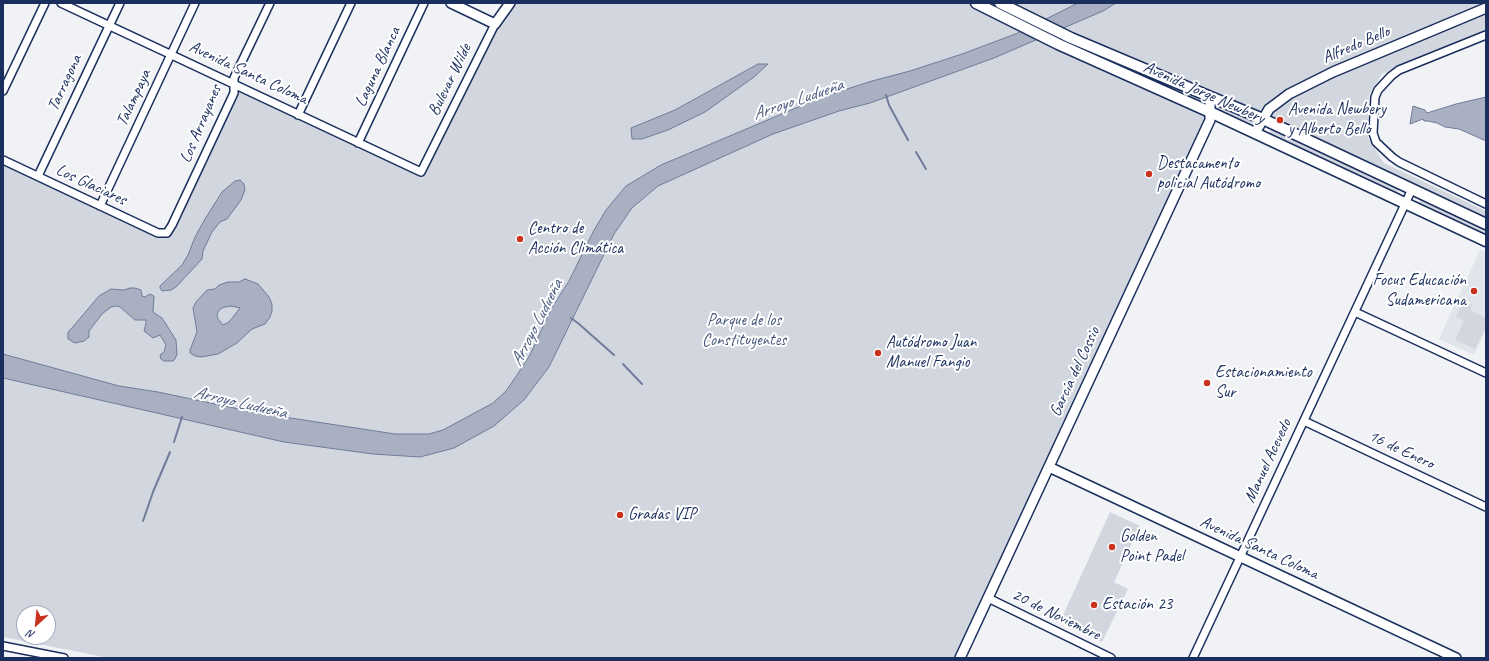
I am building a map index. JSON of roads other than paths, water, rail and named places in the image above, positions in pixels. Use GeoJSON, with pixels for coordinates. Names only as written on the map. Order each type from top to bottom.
{"type":"FeatureCollection","features":[{"type":"Feature","properties":{"kind":"main road","name":"Avenida Jorge Newbery"},"geometry":{"type":"LineString","coordinates":[[976,3],[1058,44],[1210,112],[1486,241]]}},
{"type":"Feature","properties":{"kind":"main road","name":"Avenida Jorge Newbery"},"geometry":{"type":"LineString","coordinates":[[1000,3],[1023,16],[1071,38],[1263,119],[1486,224]]}},
{"type":"Feature","properties":{"kind":"street"},"geometry":{"type":"LineString","coordinates":[[3,91],[45,3]]}},
{"type":"Feature","properties":{"kind":"street","name":"Avenida Santa Coloma"},"geometry":{"type":"LineString","coordinates":[[61,3],[421,172]]}},
{"type":"Feature","properties":{"kind":"street","name":"Tarragona"},"geometry":{"type":"LineString","coordinates":[[38,176],[120,3]]}},
{"type":"Feature","properties":{"kind":"street","name":"Talampaya"},"geometry":{"type":"LineString","coordinates":[[100,206],[195,3]]}},
{"type":"Feature","properties":{"kind":"street","name":"Los Arrayanes"},"geometry":{"type":"LineString","coordinates":[[167,233],[234,93],[234,78],[270,3]]}},
{"type":"Feature","properties":{"kind":"street"},"geometry":{"type":"LineString","coordinates":[[298,114],[351,3]]}},
{"type":"Feature","properties":{"kind":"street","name":"Laguna Blanca"},"geometry":{"type":"LineString","coordinates":[[358,143],[424,3]]}},
{"type":"Feature","properties":{"kind":"street"},"geometry":{"type":"LineString","coordinates":[[451,3],[495,24]]}},
{"type":"Feature","properties":{"kind":"street","name":"Bulevar Wilde"},"geometry":{"type":"LineString","coordinates":[[421,172],[495,24],[510,3]]}},
{"type":"Feature","properties":{"kind":"street","name":"Alfredo Bello"},"geometry":{"type":"LineString","coordinates":[[1255,133],[1269,109],[1289,94],[1333,72],[1486,8]]}},
{"type":"Feature","properties":{"kind":"street"},"geometry":{"type":"LineString","coordinates":[[1486,35],[1399,70],[1391,76],[1378,90],[1375,97],[1373,133],[1376,142],[1399,162],[1486,204]]}},
{"type":"Feature","properties":{"kind":"street","name":"García del Cossio"},"geometry":{"type":"LineString","coordinates":[[960,658],[1210,120],[1210,104],[1213,98]]}},
{"type":"Feature","properties":{"kind":"street","name":"Los Glaciares"},"geometry":{"type":"LineString","coordinates":[[3,160],[158,233],[167,233]]}},
{"type":"Feature","properties":{"kind":"street","name":"Manuel Acevedo"},"geometry":{"type":"LineString","coordinates":[[1193,658],[1412,189]]}},
{"type":"Feature","properties":{"kind":"street"},"geometry":{"type":"LineString","coordinates":[[1355,312],[1486,373]]}},
{"type":"Feature","properties":{"kind":"street","name":"16 de Enero"},"geometry":{"type":"LineString","coordinates":[[1304,421],[1486,507]]}},
{"type":"Feature","properties":{"kind":"street","name":"Avenida Santa Coloma"},"geometry":{"type":"LineString","coordinates":[[1049,467],[1456,658]]}},
{"type":"Feature","properties":{"kind":"street","name":"20 de Noviembre"},"geometry":{"type":"LineString","coordinates":[[988,598],[1111,658]]}},
{"type":"Feature","properties":{"kind":"street"},"geometry":{"type":"LineString","coordinates":[[3,646],[64,658]]}},
{"type":"Feature","properties":{"kind":"water","name":"Arroyo Ludueña"},"geometry":{"type":"Polygon","coordinates":[[[1078,3],[1116,3],[1103,11],[994,58],[870,103],[839,111],[773,134],[658,186],[632,208],[614,234],[549,367],[524,400],[494,426],[454,448],[420,457],[373,454],[284,442],[3,378],[3,354],[119,386],[158,392],[258,413],[395,434],[429,434],[443,430],[493,403],[506,391],[530,355],[551,309],[569,281],[593,232],[606,210],[626,186],[661,165],[822,97],[962,54],[1018,33],[1078,3]]]}},
{"type":"Feature","properties":{"kind":"water"},"geometry":{"type":"Polygon","coordinates":[[[758,64],[768,64],[754,77],[705,112],[668,130],[642,139],[632,139],[631,128],[675,110],[758,64]]]}},
{"type":"Feature","properties":{"kind":"water"},"geometry":{"type":"Polygon","coordinates":[[[1486,97],[1486,141],[1459,129],[1445,127],[1437,123],[1424,121],[1423,119],[1410,124],[1413,106],[1425,110],[1427,113],[1486,97]]]}},
{"type":"Feature","properties":{"kind":"water"},"geometry":{"type":"Polygon","coordinates":[[[240,180],[244,184],[245,190],[241,200],[227,219],[220,222],[212,232],[203,251],[202,259],[176,287],[171,290],[162,291],[160,286],[182,265],[188,255],[195,237],[222,192],[235,181],[240,180]]]}},
{"type":"Feature","properties":{"kind":"water"},"geometry":{"type":"Polygon","coordinates":[[[245,279],[258,284],[269,297],[272,304],[270,317],[265,324],[252,329],[237,343],[218,354],[201,357],[190,353],[197,332],[193,308],[196,302],[207,290],[215,289],[219,285],[228,282],[239,282],[245,279]],[[231,306],[220,309],[217,315],[218,319],[223,325],[229,322],[240,308],[231,306]]]}},
{"type":"Feature","properties":{"kind":"water"},"geometry":{"type":"Polygon","coordinates":[[[130,288],[141,290],[142,296],[145,297],[150,294],[154,296],[153,312],[162,318],[176,340],[177,354],[173,361],[164,361],[161,359],[160,355],[164,352],[166,345],[160,335],[153,338],[144,331],[146,320],[135,320],[120,307],[116,306],[111,307],[102,314],[89,331],[89,337],[84,341],[75,343],[68,339],[68,332],[99,296],[111,289],[124,290],[130,288]]]}},
{"type":"Feature","properties":{"kind":"waterway"},"geometry":{"type":"LineString","coordinates":[[886,95],[889,105],[908,140]]}},
{"type":"Feature","properties":{"kind":"waterway"},"geometry":{"type":"LineString","coordinates":[[916,152],[926,169]]}},
{"type":"Feature","properties":{"kind":"waterway"},"geometry":{"type":"LineString","coordinates":[[571,318],[614,355]]}},
{"type":"Feature","properties":{"kind":"waterway"},"geometry":{"type":"LineString","coordinates":[[623,364],[642,384]]}},
{"type":"Feature","properties":{"kind":"waterway"},"geometry":{"type":"LineString","coordinates":[[174,442],[182,417]]}},
{"type":"Feature","properties":{"kind":"waterway"},"geometry":{"type":"LineString","coordinates":[[143,521],[153,492],[170,452]]}},
{"type":"Feature","properties":{"kind":"place","name":"Avenida Newbery y Alberto Bello"},"geometry":{"type":"Point","coordinates":[1280,120]}},
{"type":"Feature","properties":{"kind":"place","name":"Destacamento policial Autódromo"},"geometry":{"type":"Point","coordinates":[1149,174]}},
{"type":"Feature","properties":{"kind":"place","name":"Centro de Acción Climática"},"geometry":{"type":"Point","coordinates":[520,239]}},
{"type":"Feature","properties":{"kind":"place","name":"Focus Educación Sudamericana"},"geometry":{"type":"Point","coordinates":[1474,291]}},
{"type":"Feature","properties":{"kind":"place","name":"Autódromo Juan Manuel Fangio"},"geometry":{"type":"Point","coordinates":[878,353]}},
{"type":"Feature","properties":{"kind":"place","name":"Estacionamiento Sur"},"geometry":{"type":"Point","coordinates":[1207,383]}},
{"type":"Feature","properties":{"kind":"place","name":"Gradas VIP"},"geometry":{"type":"Point","coordinates":[620,515]}},
{"type":"Feature","properties":{"kind":"place","name":"Golden Point Padel"},"geometry":{"type":"Point","coordinates":[1112,547]}},
{"type":"Feature","properties":{"kind":"place","name":"Estación 23"},"geometry":{"type":"Point","coordinates":[1094,605]}},
{"type":"Feature","properties":{"kind":"park label","name":"Parque de los Constituyentes"},"geometry":{"type":"Point","coordinates":[744,331]}}]}
